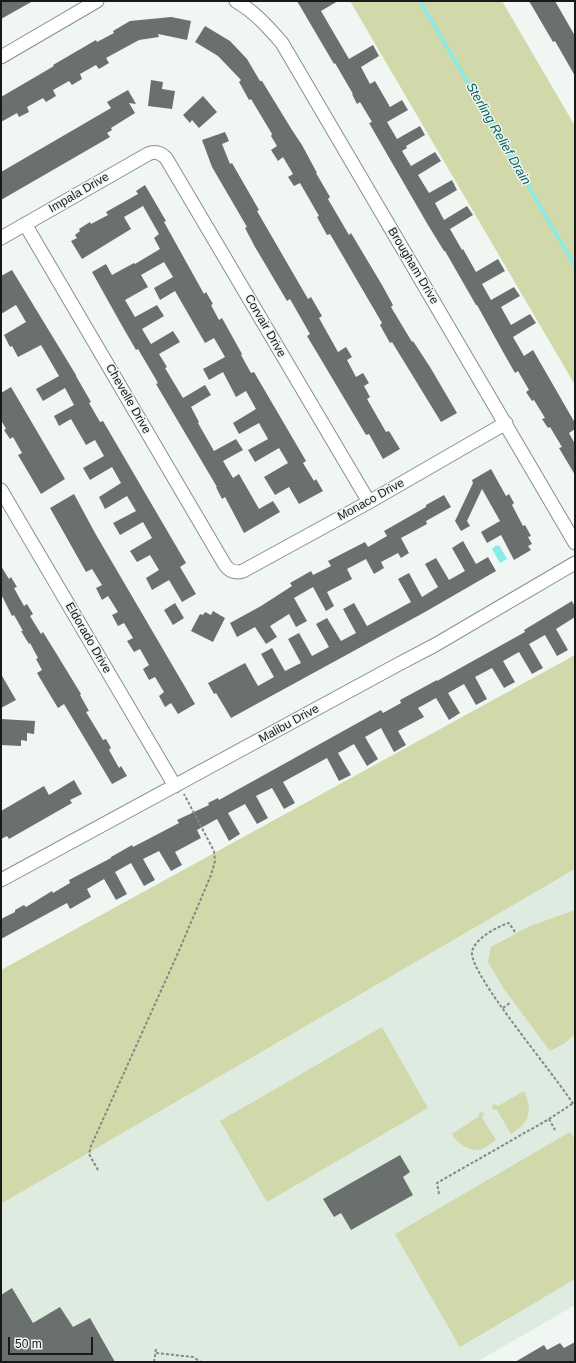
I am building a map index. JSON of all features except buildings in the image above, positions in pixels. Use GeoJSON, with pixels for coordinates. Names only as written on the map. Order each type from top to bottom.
{"type":"FeatureCollection","features":[{"type":"Feature","properties":{"kind":"street"},"geometry":{"type":"LineString","coordinates":[[1,58],[97,1]]}},
{"type":"Feature","properties":{"kind":"street","name":"Brougham Drive"},"geometry":{"type":"LineString","coordinates":[[236,1],[257,16],[270,28],[282,43],[575,543]]}},
{"type":"Feature","properties":{"kind":"street","name":"Impala Drive"},"geometry":{"type":"LineString","coordinates":[[1,238],[148,154],[159,152]]}},
{"type":"Feature","properties":{"kind":"street","name":"Corvair Drive"},"geometry":{"type":"LineString","coordinates":[[159,152],[166,158],[369,502]]}},
{"type":"Feature","properties":{"kind":"street","name":"Chevelle Drive"},"geometry":{"type":"LineString","coordinates":[[25,224],[225,565],[228,569],[234,572]]}},
{"type":"Feature","properties":{"kind":"street","name":"Monaco Drive"},"geometry":{"type":"LineString","coordinates":[[234,572],[243,571],[369,502],[506,423]]}},
{"type":"Feature","properties":{"kind":"street","name":"Eldorado Drive"},"geometry":{"type":"LineString","coordinates":[[1,490],[178,788]]}},
{"type":"Feature","properties":{"kind":"street","name":"Malibu Drive"},"geometry":{"type":"LineString","coordinates":[[1,880],[178,788],[397,664],[435,645],[575,562]]}},
{"type":"Feature","properties":{"kind":"path"},"geometry":{"type":"LineString","coordinates":[[98,1170],[89,1154],[91,1146],[178,953],[216,861],[214,851],[178,788]]}},
{"type":"Feature","properties":{"kind":"path"},"geometry":{"type":"LineString","coordinates":[[439,1194],[437,1183],[549,1119],[574,1103],[503,1008],[473,960],[472,953],[474,947],[483,937],[507,923],[510,924],[515,932]]}},
{"type":"Feature","properties":{"kind":"path"},"geometry":{"type":"LineString","coordinates":[[503,1008],[511,1002]]}},
{"type":"Feature","properties":{"kind":"path"},"geometry":{"type":"LineString","coordinates":[[549,1119],[555,1130]]}},
{"type":"Feature","properties":{"kind":"path"},"geometry":{"type":"LineString","coordinates":[[154,1362],[156,1349]]}},
{"type":"Feature","properties":{"kind":"path"},"geometry":{"type":"LineString","coordinates":[[156,1353],[189,1356],[201,1362]]}},
{"type":"Feature","properties":{"kind":"shaded area"},"geometry":{"type":"Polygon","coordinates":[[[575,869],[575,1305],[477,1362],[1,1362],[1,1204],[575,869]]]}},
{"type":"Feature","properties":{"kind":"green space"},"geometry":{"type":"Polygon","coordinates":[[[350,1],[502,1],[575,126],[575,385],[350,1]]]}},
{"type":"Feature","properties":{"kind":"green space"},"geometry":{"type":"Polygon","coordinates":[[[575,655],[575,869],[1,1204],[1,970],[575,655]]]}},
{"type":"Feature","properties":{"kind":"green space"},"geometry":{"type":"Polygon","coordinates":[[[575,910],[575,1034],[565,1043],[550,1051],[504,989],[488,962],[491,947],[530,926],[575,910]]]}},
{"type":"Feature","properties":{"kind":"green space"},"geometry":{"type":"Polygon","coordinates":[[[382,1027],[428,1108],[267,1202],[220,1121],[382,1027]]]}},
{"type":"Feature","properties":{"kind":"green space"},"geometry":{"type":"Polygon","coordinates":[[[524,1091],[529,1110],[528,1116],[526,1121],[511,1134],[497,1110],[492,1109],[493,1104],[498,1106],[524,1091]]]}},
{"type":"Feature","properties":{"kind":"green space"},"geometry":{"type":"Polygon","coordinates":[[[480,1112],[484,1113],[482,1118],[496,1140],[482,1149],[473,1150],[457,1141],[452,1134],[478,1117],[480,1112]]]}},
{"type":"Feature","properties":{"kind":"green space"},"geometry":{"type":"Polygon","coordinates":[[[570,1132],[575,1140],[575,1279],[460,1347],[395,1234],[570,1132]]]}},
{"type":"Feature","properties":{"kind":"water"},"geometry":{"type":"Polygon","coordinates":[[[496,545],[499,545],[507,559],[500,563],[492,549],[496,545]]]}},
{"type":"Feature","properties":{"kind":"waterway","name":"Sterling Relief Drain"},"geometry":{"type":"LineString","coordinates":[[420,1],[575,266]]}}]}
